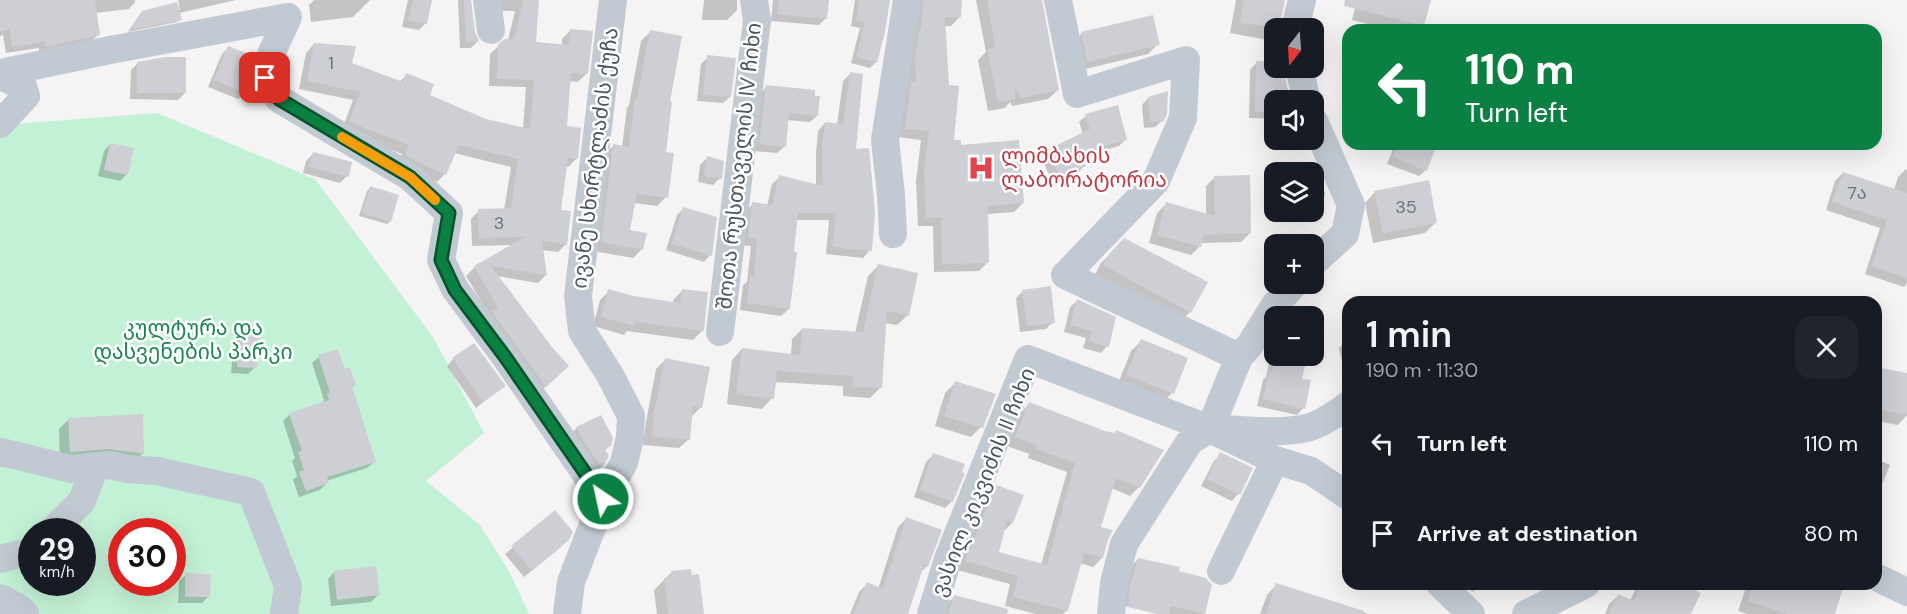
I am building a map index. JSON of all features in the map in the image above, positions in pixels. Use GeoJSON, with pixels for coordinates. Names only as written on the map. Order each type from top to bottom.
{"type":"FeatureCollection","features":[{"type":"Feature","properties":{"kind":"street"},"geometry":{"type":"LineString","coordinates":[[487,0],[491,30]]}},
{"type":"Feature","properties":{"kind":"street","name":"ივანე სხირტლაძის ქუჩა"},"geometry":{"type":"LineString","coordinates":[[567,614],[571,582],[603,499],[624,463],[630,437],[631,416],[610,375],[582,332],[578,296],[613,0]]}},
{"type":"Feature","properties":{"kind":"street","name":"შოთა რუსთაველის IV ჩიხი"},"geometry":{"type":"LineString","coordinates":[[720,332],[757,20],[754,0]]}},
{"type":"Feature","properties":{"kind":"street"},"geometry":{"type":"LineString","coordinates":[[893,234],[885,140],[907,0]]}},
{"type":"Feature","properties":{"kind":"street"},"geometry":{"type":"LineString","coordinates":[[1058,0],[1077,94],[1186,60],[1183,118],[1156,181],[1067,272],[1239,357]]}},
{"type":"Feature","properties":{"kind":"street"},"geometry":{"type":"LineString","coordinates":[[1298,18],[1302,0]]}},
{"type":"Feature","properties":{"kind":"street"},"geometry":{"type":"LineString","coordinates":[[0,74],[110,50],[288,17],[272,52],[265,78],[274,92],[279,99],[410,177],[449,213],[441,260],[455,290],[506,358],[603,499]]}},
{"type":"Feature","properties":{"kind":"street"},"geometry":{"type":"LineString","coordinates":[[0,74],[23,86],[26,96],[0,124]]}},
{"type":"Feature","properties":{"kind":"street"},"geometry":{"type":"LineString","coordinates":[[1324,143],[1351,205],[1345,234],[1324,253]]}},
{"type":"Feature","properties":{"kind":"street"},"geometry":{"type":"LineString","coordinates":[[1210,429],[1239,357],[1250,345],[1275,305],[1285,294]]}},
{"type":"Feature","properties":{"kind":"street","name":"ვასილ კიკვიძის II ჩიხი"},"geometry":{"type":"LineString","coordinates":[[931,614],[948,559],[1028,359],[1210,429]]}},
{"type":"Feature","properties":{"kind":"street"},"geometry":{"type":"LineString","coordinates":[[1111,614],[1114,583],[1124,544],[1190,441],[1210,429],[1307,428],[1334,416],[1342,410]]}},
{"type":"Feature","properties":{"kind":"street"},"geometry":{"type":"LineString","coordinates":[[1210,429],[1275,460],[1311,471],[1342,492]]}},
{"type":"Feature","properties":{"kind":"street"},"geometry":{"type":"LineString","coordinates":[[0,453],[71,469],[110,465],[157,471],[251,492],[288,586],[284,614]]}},
{"type":"Feature","properties":{"kind":"street"},"geometry":{"type":"LineString","coordinates":[[1221,571],[1275,460]]}},
{"type":"Feature","properties":{"kind":"street"},"geometry":{"type":"LineString","coordinates":[[65,518],[82,501],[95,467]]}},
{"type":"Feature","properties":{"kind":"street"},"geometry":{"type":"LineString","coordinates":[[0,559],[18,554]]}},
{"type":"Feature","properties":{"kind":"street"},"geometry":{"type":"LineString","coordinates":[[1882,580],[1907,592]]}},
{"type":"Feature","properties":{"kind":"street"},"geometry":{"type":"LineString","coordinates":[[1446,590],[1471,614]]}},
{"type":"Feature","properties":{"kind":"street"},"geometry":{"type":"LineString","coordinates":[[1527,614],[1574,590]]}},
{"type":"Feature","properties":{"kind":"street"},"geometry":{"type":"LineString","coordinates":[[0,598],[20,608],[25,614]]}},
{"type":"Feature","properties":{"kind":"green space","name":"კულტურა და დასვენების პარკი"},"geometry":{"type":"Polygon","coordinates":[[[157,113],[315,179],[433,337],[484,433],[426,481],[480,525],[509,571],[529,614],[0,614],[0,125],[157,113]]]}},
{"type":"Feature","properties":{"kind":"building"},"geometry":{"type":"Polygon","coordinates":[[[0,0],[95,0],[100,35],[45,47],[45,42],[12,47],[10,29],[0,32],[0,0]]]}},
{"type":"Feature","properties":{"kind":"building"},"geometry":{"type":"Polygon","coordinates":[[[413,0],[432,0],[427,24],[408,20],[413,0]]]}},
{"type":"Feature","properties":{"kind":"building"},"geometry":{"type":"Polygon","coordinates":[[[464,0],[471,0],[475,32],[479,41],[466,42],[464,0]]]}},
{"type":"Feature","properties":{"kind":"building"},"geometry":{"type":"Polygon","coordinates":[[[523,0],[539,0],[536,42],[569,45],[570,29],[593,31],[588,74],[571,73],[567,126],[581,128],[578,159],[568,158],[561,210],[571,211],[567,245],[542,241],[547,275],[491,266],[569,366],[546,387],[492,312],[498,308],[474,266],[525,237],[479,238],[478,209],[511,208],[518,159],[459,145],[446,175],[405,155],[409,145],[349,122],[360,92],[307,81],[314,43],[356,46],[352,63],[403,82],[406,73],[434,84],[430,95],[486,119],[530,129],[534,80],[497,79],[498,44],[505,39],[514,39],[523,0]]]}},
{"type":"Feature","properties":{"kind":"building"},"geometry":{"type":"Polygon","coordinates":[[[779,0],[829,0],[827,19],[777,14],[779,0]]]}},
{"type":"Feature","properties":{"kind":"building"},"geometry":{"type":"Polygon","coordinates":[[[859,0],[890,0],[877,63],[856,57],[865,22],[856,21],[859,0]]]}},
{"type":"Feature","properties":{"kind":"building"},"geometry":{"type":"Polygon","coordinates":[[[923,0],[962,0],[961,17],[945,17],[949,85],[959,86],[954,140],[961,140],[961,145],[1019,140],[1024,203],[988,206],[989,263],[942,264],[941,217],[926,218],[924,171],[929,131],[905,129],[911,81],[916,82],[915,58],[919,30],[921,30],[923,0]]]}},
{"type":"Feature","properties":{"kind":"building"},"geometry":{"type":"Polygon","coordinates":[[[987,0],[1042,0],[1059,90],[1021,98],[1014,84],[1016,99],[998,102],[987,49],[995,47],[987,0]]]}},
{"type":"Feature","properties":{"kind":"building"},"geometry":{"type":"Polygon","coordinates":[[[1244,0],[1285,0],[1281,18],[1264,18],[1264,26],[1240,23],[1244,0]]]}},
{"type":"Feature","properties":{"kind":"building"},"geometry":{"type":"Polygon","coordinates":[[[1345,0],[1431,0],[1425,24],[1416,24],[1344,6],[1345,0]]]}},
{"type":"Feature","properties":{"kind":"building"},"geometry":{"type":"Polygon","coordinates":[[[177,2],[182,20],[129,30],[142,11],[177,2]]]}},
{"type":"Feature","properties":{"kind":"building"},"geometry":{"type":"Polygon","coordinates":[[[1153,15],[1160,45],[1087,62],[1081,32],[1153,15]]]}},
{"type":"Feature","properties":{"kind":"building"},"geometry":{"type":"Polygon","coordinates":[[[650,30],[682,36],[670,102],[672,102],[666,152],[674,153],[668,198],[637,194],[630,230],[647,233],[643,250],[601,242],[613,144],[629,147],[635,98],[637,98],[650,30]]]}},
{"type":"Feature","properties":{"kind":"building"},"geometry":{"type":"Polygon","coordinates":[[[228,46],[254,56],[249,74],[250,84],[246,93],[214,80],[228,46]]]}},
{"type":"Feature","properties":{"kind":"building"},"geometry":{"type":"Polygon","coordinates":[[[707,55],[736,58],[731,97],[703,95],[707,55]]]}},
{"type":"Feature","properties":{"kind":"building"},"geometry":{"type":"Polygon","coordinates":[[[165,57],[186,57],[186,93],[137,93],[137,62],[165,57]]]}},
{"type":"Feature","properties":{"kind":"building"},"geometry":{"type":"Polygon","coordinates":[[[1256,61],[1264,61],[1264,78],[1285,78],[1288,90],[1264,90],[1264,112],[1255,112],[1256,61]]]}},
{"type":"Feature","properties":{"kind":"building"},"geometry":{"type":"Polygon","coordinates":[[[850,72],[863,74],[856,149],[869,148],[875,213],[872,251],[832,247],[836,213],[798,213],[794,252],[797,252],[790,309],[747,303],[750,276],[754,277],[757,239],[748,237],[752,202],[772,205],[779,175],[823,186],[822,145],[825,122],[843,124],[850,72]]]}},
{"type":"Feature","properties":{"kind":"building"},"geometry":{"type":"Polygon","coordinates":[[[766,85],[815,90],[815,96],[820,96],[818,116],[789,113],[786,147],[759,144],[766,85]]]}},
{"type":"Feature","properties":{"kind":"building"},"geometry":{"type":"Polygon","coordinates":[[[1168,91],[1167,114],[1164,121],[1150,122],[1148,97],[1168,91]]]}},
{"type":"Feature","properties":{"kind":"building"},"geometry":{"type":"Polygon","coordinates":[[[1118,105],[1127,140],[1079,153],[1086,166],[1061,178],[1047,150],[1090,129],[1085,114],[1118,105]]]}},
{"type":"Feature","properties":{"kind":"building"},"geometry":{"type":"Polygon","coordinates":[[[110,143],[134,148],[128,175],[104,170],[110,143]]]}},
{"type":"Feature","properties":{"kind":"building"},"geometry":{"type":"Polygon","coordinates":[[[1396,150],[1435,150],[1427,171],[1393,157],[1396,150]]]}},
{"type":"Feature","properties":{"kind":"building"},"geometry":{"type":"Polygon","coordinates":[[[313,152],[352,162],[349,177],[309,167],[313,152]]]}},
{"type":"Feature","properties":{"kind":"building"},"geometry":{"type":"Polygon","coordinates":[[[707,156],[724,161],[722,179],[704,176],[707,156]]]}},
{"type":"Feature","properties":{"kind":"building"},"geometry":{"type":"Polygon","coordinates":[[[1843,172],[1907,193],[1907,278],[1872,266],[1887,220],[1832,202],[1843,172]]]}},
{"type":"Feature","properties":{"kind":"building"},"geometry":{"type":"Polygon","coordinates":[[[1250,175],[1251,233],[1204,235],[1201,247],[1157,235],[1166,202],[1215,216],[1214,176],[1250,175]]]}},
{"type":"Feature","properties":{"kind":"building"},"geometry":{"type":"Polygon","coordinates":[[[1429,180],[1437,223],[1383,233],[1374,191],[1429,180]]]}},
{"type":"Feature","properties":{"kind":"building"},"geometry":{"type":"Polygon","coordinates":[[[370,186],[399,195],[391,222],[362,213],[370,186]]]}},
{"type":"Feature","properties":{"kind":"building"},"geometry":{"type":"Polygon","coordinates":[[[683,207],[717,217],[712,256],[672,244],[683,207]]]}},
{"type":"Feature","properties":{"kind":"building"},"geometry":{"type":"Polygon","coordinates":[[[1124,238],[1208,282],[1191,313],[1103,265],[1110,253],[1124,238]]]}},
{"type":"Feature","properties":{"kind":"building"},"geometry":{"type":"Polygon","coordinates":[[[878,264],[918,273],[909,316],[887,311],[882,388],[852,387],[853,376],[777,371],[774,399],[736,394],[742,348],[800,355],[802,328],[863,332],[878,264]]]}},
{"type":"Feature","properties":{"kind":"building"},"geometry":{"type":"Polygon","coordinates":[[[1051,286],[1055,323],[1027,326],[1022,290],[1051,286]]]}},
{"type":"Feature","properties":{"kind":"building"},"geometry":{"type":"Polygon","coordinates":[[[608,289],[634,296],[680,303],[682,289],[708,292],[704,331],[635,322],[634,326],[601,317],[608,289]]]}},
{"type":"Feature","properties":{"kind":"building"},"geometry":{"type":"Polygon","coordinates":[[[1077,299],[1116,317],[1109,347],[1089,341],[1092,331],[1070,325],[1077,299]]]}},
{"type":"Feature","properties":{"kind":"building"},"geometry":{"type":"Polygon","coordinates":[[[240,328],[260,329],[257,368],[237,367],[240,328]]]}},
{"type":"Feature","properties":{"kind":"building"},"geometry":{"type":"Polygon","coordinates":[[[1141,339],[1188,358],[1174,394],[1126,375],[1141,339]]]}},
{"type":"Feature","properties":{"kind":"building"},"geometry":{"type":"Polygon","coordinates":[[[474,343],[506,386],[483,402],[452,358],[474,343]]]}},
{"type":"Feature","properties":{"kind":"building"},"geometry":{"type":"Polygon","coordinates":[[[338,349],[345,369],[350,367],[356,385],[352,386],[376,462],[327,477],[329,483],[306,491],[299,472],[304,470],[298,452],[302,451],[289,413],[329,400],[327,394],[330,393],[318,355],[338,349]]]}},
{"type":"Feature","properties":{"kind":"building"},"geometry":{"type":"Polygon","coordinates":[[[665,358],[710,367],[702,408],[693,406],[690,440],[652,436],[654,412],[665,358]]]}},
{"type":"Feature","properties":{"kind":"building"},"geometry":{"type":"Polygon","coordinates":[[[1273,366],[1305,366],[1302,379],[1311,380],[1305,409],[1263,399],[1269,372],[1272,372],[1273,366]]]}},
{"type":"Feature","properties":{"kind":"building"},"geometry":{"type":"Polygon","coordinates":[[[1882,368],[1907,373],[1907,415],[1882,410],[1882,368]]]}},
{"type":"Feature","properties":{"kind":"building"},"geometry":{"type":"Polygon","coordinates":[[[955,381],[996,394],[983,428],[944,416],[955,381]]]}},
{"type":"Feature","properties":{"kind":"building"},"geometry":{"type":"Polygon","coordinates":[[[1029,402],[1105,431],[1115,433],[1116,430],[1164,450],[1140,488],[1116,478],[1101,527],[1113,530],[1103,558],[1084,553],[1068,611],[1013,597],[1018,576],[965,561],[996,485],[1024,495],[1013,523],[1007,521],[999,552],[1047,565],[1075,463],[1036,449],[1037,445],[1015,437],[1029,402]]]}},
{"type":"Feature","properties":{"kind":"building"},"geometry":{"type":"Polygon","coordinates":[[[143,414],[144,454],[109,449],[70,452],[68,418],[143,414]]]}},
{"type":"Feature","properties":{"kind":"building"},"geometry":{"type":"Polygon","coordinates":[[[601,415],[613,438],[611,446],[605,449],[609,456],[602,468],[576,427],[601,415]]]}},
{"type":"Feature","properties":{"kind":"building"},"geometry":{"type":"Polygon","coordinates":[[[1220,452],[1253,468],[1240,495],[1207,479],[1220,452]]]}},
{"type":"Feature","properties":{"kind":"building"},"geometry":{"type":"Polygon","coordinates":[[[933,453],[965,464],[962,472],[965,473],[953,502],[920,490],[933,453]]]}},
{"type":"Feature","properties":{"kind":"building"},"geometry":{"type":"Polygon","coordinates":[[[555,510],[573,532],[569,540],[532,571],[511,546],[555,510]]]}},
{"type":"Feature","properties":{"kind":"building"},"geometry":{"type":"Polygon","coordinates":[[[906,517],[942,530],[928,567],[924,565],[908,614],[853,614],[867,582],[883,589],[906,517]]]}},
{"type":"Feature","properties":{"kind":"building"},"geometry":{"type":"Polygon","coordinates":[[[1138,558],[1180,567],[1179,571],[1206,578],[1212,585],[1205,614],[1171,606],[1169,614],[1128,607],[1130,586],[1138,558]]]}},
{"type":"Feature","properties":{"kind":"building"},"geometry":{"type":"Polygon","coordinates":[[[376,566],[380,595],[337,600],[334,571],[376,566]]]}},
{"type":"Feature","properties":{"kind":"building"},"geometry":{"type":"Polygon","coordinates":[[[691,569],[692,575],[699,574],[704,614],[668,614],[664,578],[671,577],[671,571],[691,569]]]}},
{"type":"Feature","properties":{"kind":"building"},"geometry":{"type":"Polygon","coordinates":[[[186,573],[211,574],[210,597],[185,597],[186,573]]]}},
{"type":"Feature","properties":{"kind":"building"},"geometry":{"type":"Polygon","coordinates":[[[1276,583],[1364,611],[1363,614],[1266,614],[1276,583]]]}},
{"type":"Feature","properties":{"kind":"building"},"geometry":{"type":"Polygon","coordinates":[[[1639,590],[1694,590],[1701,593],[1691,614],[1609,614],[1618,594],[1634,601],[1639,590]]]}},
{"type":"Feature","properties":{"kind":"building"},"geometry":{"type":"Polygon","coordinates":[[[1751,590],[1842,590],[1835,614],[1788,614],[1748,601],[1751,590]]]}},
{"type":"Feature","properties":{"kind":"building"},"geometry":{"type":"Polygon","coordinates":[[[954,595],[1008,609],[1007,614],[948,614],[954,595]]]}},
{"type":"Feature","properties":{"kind":"slow traffic"},"geometry":{"type":"LineString","coordinates":[[342,137],[410,177],[435,200]]}},
{"type":"Feature","properties":{"kind":"place","name":"ლიმბახის ლაბორატორია"},"geometry":{"type":"Point","coordinates":[981,168]}},
{"type":"Feature","properties":{"kind":"route"},"geometry":{"type":"LineString","coordinates":[[265,78],[279,99],[410,177],[449,213],[441,260],[455,290],[506,358],[603,499]]}}]}
